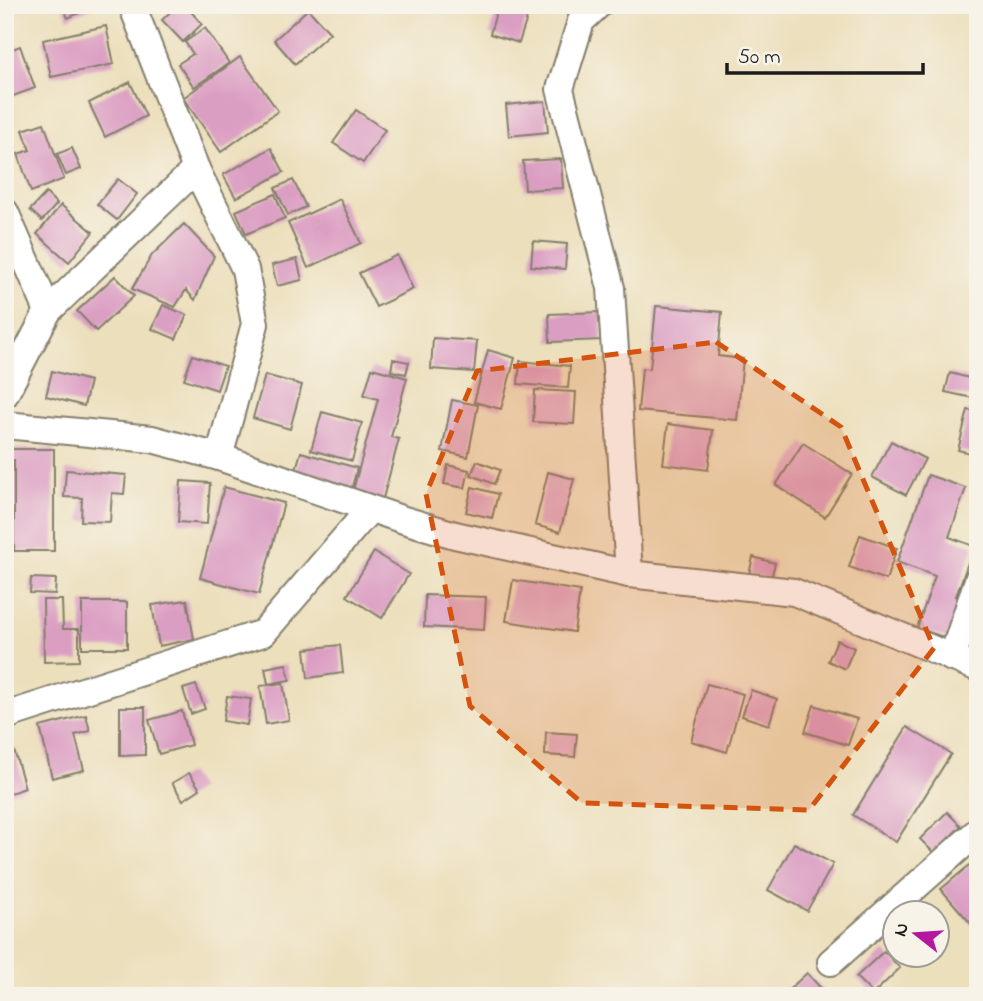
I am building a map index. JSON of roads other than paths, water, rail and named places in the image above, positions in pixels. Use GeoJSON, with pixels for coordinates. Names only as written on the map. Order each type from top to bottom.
{"type":"FeatureCollection","features":[{"type":"Feature","properties":{"kind":"street"},"geometry":{"type":"LineString","coordinates":[[132,5],[196,169],[245,269],[255,324],[219,457]]}},
{"type":"Feature","properties":{"kind":"street"},"geometry":{"type":"LineString","coordinates":[[598,5],[581,21],[560,89],[611,288],[629,574]]}},
{"type":"Feature","properties":{"kind":"street"},"geometry":{"type":"LineString","coordinates":[[5,394],[48,311],[196,169]]}},
{"type":"Feature","properties":{"kind":"street"},"geometry":{"type":"LineString","coordinates":[[5,212],[48,311]]}},
{"type":"Feature","properties":{"kind":"street"},"geometry":{"type":"LineString","coordinates":[[5,425],[152,439],[219,457],[455,535],[629,574],[794,592],[978,668]]}},
{"type":"Feature","properties":{"kind":"street"},"geometry":{"type":"LineString","coordinates":[[5,716],[263,633],[370,509]]}},
{"type":"Feature","properties":{"kind":"street"},"geometry":{"type":"LineString","coordinates":[[952,658],[978,580]]}},
{"type":"Feature","properties":{"kind":"street"},"geometry":{"type":"LineString","coordinates":[[831,962],[978,831]]}}]}
